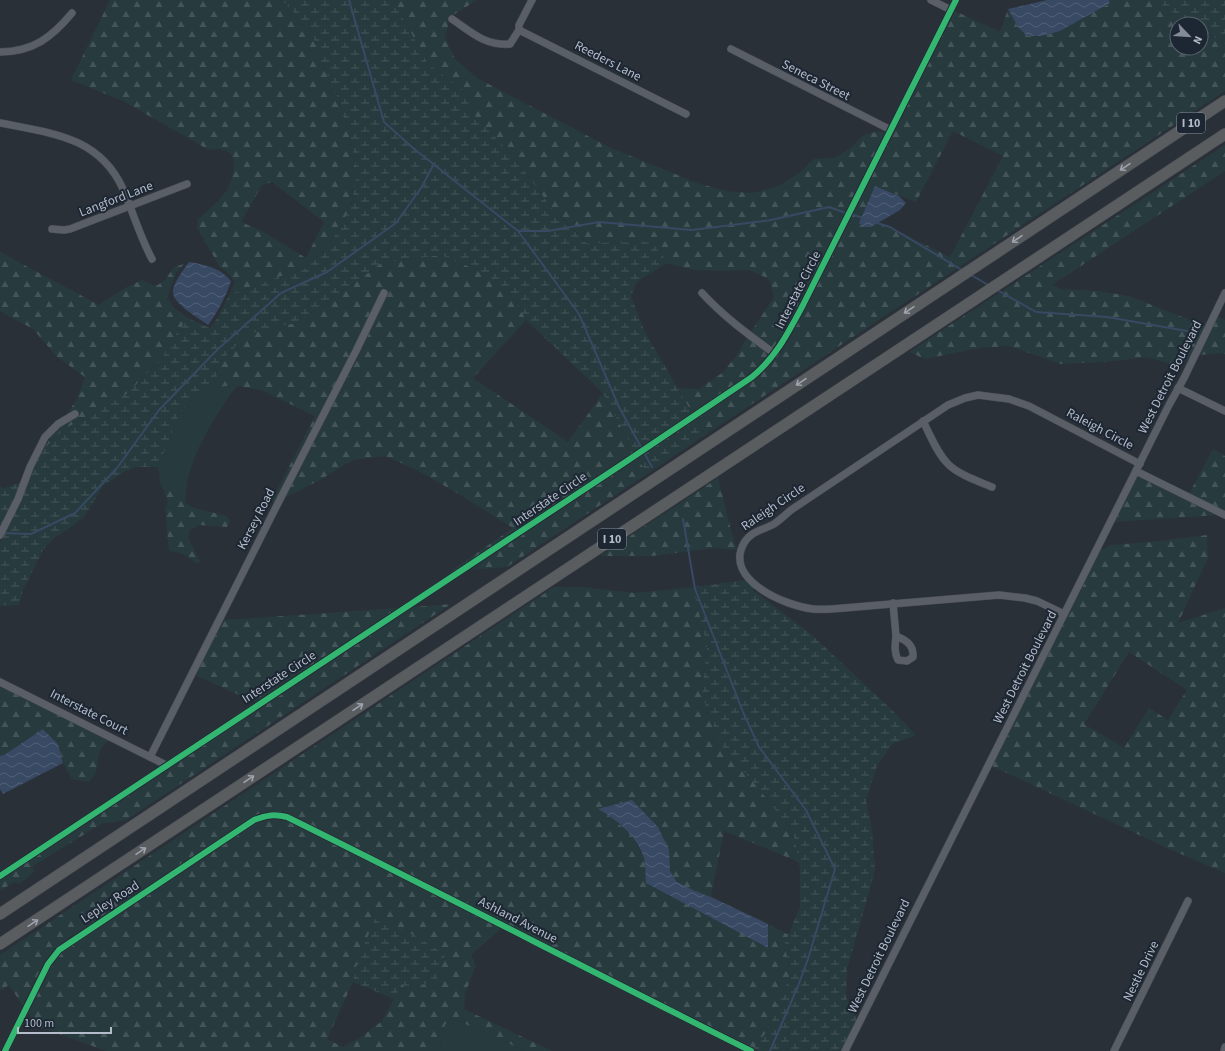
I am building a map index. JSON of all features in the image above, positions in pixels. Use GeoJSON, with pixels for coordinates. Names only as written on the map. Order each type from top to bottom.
{"type":"FeatureCollection","features":[{"type":"Feature","properties":{"kind":"highway","name":"I 10"},"geometry":{"type":"LineString","coordinates":[[0,914],[1225,101]]}},
{"type":"Feature","properties":{"kind":"highway","name":"I 10"},"geometry":{"type":"LineString","coordinates":[[0,944],[1225,134]]}},
{"type":"Feature","properties":{"kind":"street"},"geometry":{"type":"LineString","coordinates":[[452,19],[491,44],[510,44],[519,30],[519,25],[532,0]]}},
{"type":"Feature","properties":{"kind":"street"},"geometry":{"type":"LineString","coordinates":[[931,0],[951,10]]}},
{"type":"Feature","properties":{"kind":"street","name":"Interstate Circle"},"geometry":{"type":"LineString","coordinates":[[0,876],[752,377],[775,354],[803,306],[956,0]]}},
{"type":"Feature","properties":{"kind":"street"},"geometry":{"type":"LineString","coordinates":[[0,52],[20,50],[39,43],[56,31],[72,13]]}},
{"type":"Feature","properties":{"kind":"street","name":"Reeders Lane"},"geometry":{"type":"LineString","coordinates":[[519,30],[686,114]]}},
{"type":"Feature","properties":{"kind":"street","name":"Seneca Street"},"geometry":{"type":"LineString","coordinates":[[731,50],[891,130]]}},
{"type":"Feature","properties":{"kind":"street"},"geometry":{"type":"LineString","coordinates":[[0,123],[62,136],[83,145],[101,158],[119,181],[152,259]]}},
{"type":"Feature","properties":{"kind":"street","name":"Langford Lane"},"geometry":{"type":"LineString","coordinates":[[52,229],[70,229],[187,184]]}},
{"type":"Feature","properties":{"kind":"street","name":"Kersey Road"},"geometry":{"type":"LineString","coordinates":[[150,756],[353,358],[384,293]]}},
{"type":"Feature","properties":{"kind":"street"},"geometry":{"type":"LineString","coordinates":[[702,293],[721,313],[775,354]]}},
{"type":"Feature","properties":{"kind":"street","name":"West Detroit Boulevard"},"geometry":{"type":"LineString","coordinates":[[845,1051],[1225,293]]}},
{"type":"Feature","properties":{"kind":"street"},"geometry":{"type":"LineString","coordinates":[[1178,388],[1225,411]]}},
{"type":"Feature","properties":{"kind":"street","name":"Raleigh Circle"},"geometry":{"type":"LineString","coordinates":[[1064,614],[1025,598],[1005,595],[823,609],[805,608],[788,602],[760,588],[748,578],[741,563],[741,550],[747,538],[751,534],[774,524],[791,510],[923,421],[948,405],[965,398],[978,395],[1004,398],[1029,406],[1140,464]]}},
{"type":"Feature","properties":{"kind":"street"},"geometry":{"type":"LineString","coordinates":[[0,535],[18,499],[30,467],[45,437],[58,424],[75,414]]}},
{"type":"Feature","properties":{"kind":"street"},"geometry":{"type":"LineString","coordinates":[[923,421],[942,457],[947,463],[961,473],[992,487]]}},
{"type":"Feature","properties":{"kind":"street"},"geometry":{"type":"LineString","coordinates":[[1136,471],[1225,516]]}},
{"type":"Feature","properties":{"kind":"street"},"geometry":{"type":"LineString","coordinates":[[893,603],[896,636]]}},
{"type":"Feature","properties":{"kind":"street","name":"Interstate Court"},"geometry":{"type":"LineString","coordinates":[[0,682],[166,765]]}},
{"type":"Feature","properties":{"kind":"street","name":"Lepley Road"},"geometry":{"type":"LineString","coordinates":[[5,1051],[48,964],[59,950],[254,820],[272,815]]}},
{"type":"Feature","properties":{"kind":"street","name":"Ashland Avenue"},"geometry":{"type":"LineString","coordinates":[[272,815],[287,817],[309,827],[751,1051]]}},
{"type":"Feature","properties":{"kind":"street","name":"Nestle Drive"},"geometry":{"type":"LineString","coordinates":[[1114,1051],[1188,901]]}},
{"type":"Feature","properties":{"kind":"street"},"geometry":{"type":"LineString","coordinates":[[1224,1051],[1225,1047]]}},
{"type":"Feature","properties":{"kind":"green space"},"geometry":{"type":"Polygon","coordinates":[[[110,0],[277,0],[287,4],[315,41],[321,61],[339,101],[351,140],[357,172],[352,202],[342,225],[328,246],[305,269],[229,295],[235,282],[226,271],[220,267],[197,228],[198,219],[221,198],[227,190],[234,166],[231,155],[227,151],[221,149],[209,150],[123,101],[71,80],[110,0]],[[272,182],[262,185],[241,222],[262,231],[306,258],[324,222],[272,182]]]}},
{"type":"Feature","properties":{"kind":"green space"},"geometry":{"type":"Polygon","coordinates":[[[277,0],[397,0],[398,9],[428,64],[463,90],[473,114],[515,158],[550,206],[586,243],[652,242],[669,264],[667,263],[637,282],[631,296],[644,330],[692,413],[635,452],[603,393],[526,320],[517,303],[487,274],[441,255],[381,263],[356,282],[295,323],[248,334],[220,362],[214,388],[200,391],[180,413],[158,467],[136,467],[124,472],[103,486],[84,517],[54,538],[43,550],[23,590],[19,605],[0,606],[0,543],[21,500],[42,451],[63,430],[128,393],[163,357],[171,340],[190,319],[210,328],[218,317],[229,295],[305,269],[328,246],[342,225],[352,202],[357,172],[351,140],[339,101],[321,61],[315,41],[287,4],[277,0]]]}},
{"type":"Feature","properties":{"kind":"green space"},"geometry":{"type":"Polygon","coordinates":[[[397,0],[477,0],[452,16],[450,15],[447,20],[449,21],[445,38],[455,59],[477,78],[611,148],[697,183],[726,191],[752,193],[777,187],[799,173],[814,159],[834,158],[852,147],[863,135],[879,131],[886,133],[800,304],[774,349],[751,332],[774,297],[769,279],[750,270],[695,270],[669,264],[652,242],[587,243],[550,206],[515,158],[473,114],[463,90],[428,64],[398,9],[397,0]]]}},
{"type":"Feature","properties":{"kind":"green space"},"geometry":{"type":"Polygon","coordinates":[[[1109,0],[1155,0],[1178,16],[1169,16],[1169,56],[1209,56],[1209,34],[1225,44],[1225,91],[705,435],[696,419],[763,372],[780,354],[789,340],[955,11],[1000,32],[1008,9],[1018,27],[1042,36],[1060,31],[1110,3],[1109,0]],[[953,131],[916,202],[875,186],[864,227],[871,227],[877,224],[900,232],[950,257],[1003,156],[953,131]]]}},
{"type":"Feature","properties":{"kind":"green space"},"geometry":{"type":"Polygon","coordinates":[[[1155,0],[1225,0],[1225,44],[1209,34],[1209,16],[1178,16],[1155,0]]]}},
{"type":"Feature","properties":{"kind":"green space"},"geometry":{"type":"Polygon","coordinates":[[[1225,145],[1225,171],[1052,285],[1062,289],[1098,291],[1129,296],[1205,326],[1189,359],[1173,365],[1147,357],[1105,362],[1061,364],[1009,346],[979,348],[925,359],[909,352],[1225,145]]]}},
{"type":"Feature","properties":{"kind":"green space"},"geometry":{"type":"Polygon","coordinates":[[[0,252],[99,305],[125,288],[142,280],[156,286],[165,280],[174,267],[184,264],[176,273],[167,297],[174,308],[190,319],[171,340],[163,357],[128,393],[63,430],[42,451],[55,431],[80,415],[76,409],[66,415],[77,399],[85,377],[56,356],[33,329],[0,311],[0,252]]]}},
{"type":"Feature","properties":{"kind":"green space"},"geometry":{"type":"Polygon","coordinates":[[[441,255],[487,274],[517,303],[526,320],[473,378],[568,442],[603,393],[635,452],[456,571],[451,571],[513,528],[417,470],[385,456],[353,460],[318,481],[284,498],[360,353],[388,292],[382,289],[275,501],[271,502],[315,416],[261,390],[232,385],[214,388],[220,362],[248,333],[295,323],[356,282],[381,263],[441,255]]]}},
{"type":"Feature","properties":{"kind":"green space"},"geometry":{"type":"Polygon","coordinates":[[[1218,317],[1225,320],[1225,354],[1199,355],[1218,317]]]}},
{"type":"Feature","properties":{"kind":"green space"},"geometry":{"type":"Polygon","coordinates":[[[747,337],[770,354],[749,374],[692,413],[678,388],[699,389],[722,373],[737,355],[747,337]]]}},
{"type":"Feature","properties":{"kind":"green space"},"geometry":{"type":"Polygon","coordinates":[[[232,385],[237,386],[213,422],[198,450],[192,464],[186,491],[183,489],[172,488],[164,491],[160,482],[158,467],[180,413],[200,390],[232,385]]]}},
{"type":"Feature","properties":{"kind":"green space"},"geometry":{"type":"Polygon","coordinates":[[[696,419],[705,435],[647,474],[638,458],[696,419]]]}},
{"type":"Feature","properties":{"kind":"green space"},"geometry":{"type":"Polygon","coordinates":[[[1213,449],[1225,456],[1225,512],[1189,494],[1213,449]]]}},
{"type":"Feature","properties":{"kind":"green space"},"geometry":{"type":"Polygon","coordinates":[[[638,458],[647,474],[507,567],[470,570],[638,458]]]}},
{"type":"Feature","properties":{"kind":"green space"},"geometry":{"type":"Polygon","coordinates":[[[1138,476],[1217,515],[1115,522],[1138,476]]]}},
{"type":"Feature","properties":{"kind":"green space"},"geometry":{"type":"Polygon","coordinates":[[[718,478],[737,550],[714,548],[652,556],[600,556],[718,478]]]}},
{"type":"Feature","properties":{"kind":"green space"},"geometry":{"type":"Polygon","coordinates":[[[20,483],[15,497],[0,527],[0,486],[4,488],[20,483]]]}},
{"type":"Feature","properties":{"kind":"green space"},"geometry":{"type":"Polygon","coordinates":[[[176,486],[183,488],[186,491],[185,503],[194,508],[227,516],[230,521],[227,527],[199,525],[190,530],[188,538],[200,562],[196,563],[184,555],[169,551],[165,508],[168,502],[164,491],[176,486]]]}},
{"type":"Feature","properties":{"kind":"green space"},"geometry":{"type":"Polygon","coordinates":[[[1207,535],[1208,558],[1178,623],[1225,608],[1225,873],[1167,848],[992,766],[1101,550],[1111,545],[1207,535]],[[1129,652],[1084,724],[1124,748],[1149,708],[1168,720],[1187,690],[1129,652]]]}},
{"type":"Feature","properties":{"kind":"green space"},"geometry":{"type":"Polygon","coordinates":[[[746,580],[753,587],[754,591],[812,635],[892,710],[916,735],[892,744],[877,766],[866,800],[872,830],[875,871],[847,969],[846,997],[857,1020],[841,1051],[758,1051],[753,1049],[765,1034],[775,1014],[790,975],[785,943],[800,907],[800,869],[793,832],[759,789],[720,744],[702,695],[707,646],[693,587],[746,580]]]}},
{"type":"Feature","properties":{"kind":"green space"},"geometry":{"type":"Polygon","coordinates":[[[554,587],[582,587],[635,593],[693,587],[707,646],[702,695],[759,789],[793,832],[799,862],[724,831],[711,897],[687,888],[676,880],[669,867],[669,850],[598,809],[610,816],[632,836],[644,858],[768,948],[768,924],[789,935],[785,944],[790,975],[775,1014],[765,1034],[753,1049],[289,814],[279,812],[270,812],[252,817],[61,943],[54,950],[44,965],[23,1006],[9,985],[0,991],[0,955],[554,587]]]}},
{"type":"Feature","properties":{"kind":"green space"},"geometry":{"type":"Polygon","coordinates":[[[451,604],[126,820],[101,824],[33,866],[34,872],[19,884],[14,882],[0,891],[0,880],[413,607],[451,604]]]}},
{"type":"Feature","properties":{"kind":"green space"},"geometry":{"type":"Polygon","coordinates":[[[399,608],[255,702],[197,676],[198,669],[223,620],[399,608]]]}},
{"type":"Feature","properties":{"kind":"green space"},"geometry":{"type":"Polygon","coordinates":[[[0,686],[109,740],[100,750],[94,775],[89,782],[72,779],[64,765],[58,744],[44,729],[4,755],[0,756],[0,686]]]}},
{"type":"Feature","properties":{"kind":"green space"},"geometry":{"type":"Polygon","coordinates":[[[270,818],[286,820],[560,958],[501,929],[471,955],[476,965],[465,994],[464,1009],[552,1051],[523,1051],[503,1040],[451,1018],[445,1025],[440,1045],[442,1051],[106,1051],[37,1026],[28,1013],[51,965],[62,952],[256,822],[270,818]],[[358,960],[353,982],[327,1039],[343,1047],[360,1038],[382,1021],[401,985],[417,988],[358,960]]]}},
{"type":"Feature","properties":{"kind":"green space"},"geometry":{"type":"Polygon","coordinates":[[[375,919],[403,930],[445,955],[437,979],[417,988],[401,985],[394,999],[353,982],[358,960],[375,919]]]}},
{"type":"Feature","properties":{"kind":"green space"},"geometry":{"type":"Polygon","coordinates":[[[451,1018],[503,1040],[523,1051],[442,1051],[440,1045],[445,1025],[451,1018]]]}},
{"type":"Feature","properties":{"kind":"water"},"geometry":{"type":"Polygon","coordinates":[[[1047,0],[1109,0],[1110,3],[1060,31],[1042,36],[1027,36],[1018,27],[1008,9],[1047,0]]]}},
{"type":"Feature","properties":{"kind":"water"},"geometry":{"type":"Polygon","coordinates":[[[875,186],[899,196],[906,203],[900,210],[871,227],[864,227],[859,223],[875,186]]]}},
{"type":"Feature","properties":{"kind":"water"},"geometry":{"type":"Polygon","coordinates":[[[189,262],[217,270],[231,281],[221,304],[208,325],[182,306],[174,297],[173,288],[189,262]]]}},
{"type":"Feature","properties":{"kind":"water"},"geometry":{"type":"Polygon","coordinates":[[[43,729],[58,744],[63,763],[3,794],[0,789],[0,756],[4,755],[43,729]]]}},
{"type":"Feature","properties":{"kind":"water"},"geometry":{"type":"Polygon","coordinates":[[[632,800],[658,827],[669,850],[670,871],[677,882],[768,924],[768,948],[646,883],[644,858],[637,843],[626,829],[598,809],[632,800]]]}},
{"type":"Feature","properties":{"kind":"waterway"},"geometry":{"type":"LineString","coordinates":[[349,0],[384,122],[413,148],[518,231],[579,314],[619,407],[652,467]]}},
{"type":"Feature","properties":{"kind":"waterway"},"geometry":{"type":"LineString","coordinates":[[3,533],[31,534],[75,513],[117,468],[159,410],[217,350],[281,293],[327,272],[396,223],[421,188],[434,164]]}},
{"type":"Feature","properties":{"kind":"waterway"},"geometry":{"type":"LineString","coordinates":[[518,231],[548,231],[599,222],[692,230],[771,220],[829,207],[846,213]]}},
{"type":"Feature","properties":{"kind":"waterway"},"geometry":{"type":"LineString","coordinates":[[851,214],[863,218]]}},
{"type":"Feature","properties":{"kind":"waterway"},"geometry":{"type":"LineString","coordinates":[[877,223],[890,227],[962,270]]}},
{"type":"Feature","properties":{"kind":"waterway"},"geometry":{"type":"LineString","coordinates":[[971,275],[990,286]]}},
{"type":"Feature","properties":{"kind":"waterway"},"geometry":{"type":"LineString","coordinates":[[997,290],[1036,312],[1107,317],[1187,331]]}},
{"type":"Feature","properties":{"kind":"waterway"},"geometry":{"type":"LineString","coordinates":[[683,519],[695,589],[743,712],[759,747],[806,810],[835,869],[808,959],[770,1051]]}},
{"type":"Feature","properties":{"kind":"cycle path"},"geometry":{"type":"LineString","coordinates":[[0,876],[752,377],[775,353],[803,305],[956,0]]}},
{"type":"Feature","properties":{"kind":"cycle path"},"geometry":{"type":"LineString","coordinates":[[5,1051],[48,964],[59,950],[254,820],[274,815],[287,817],[751,1051]]}}]}
